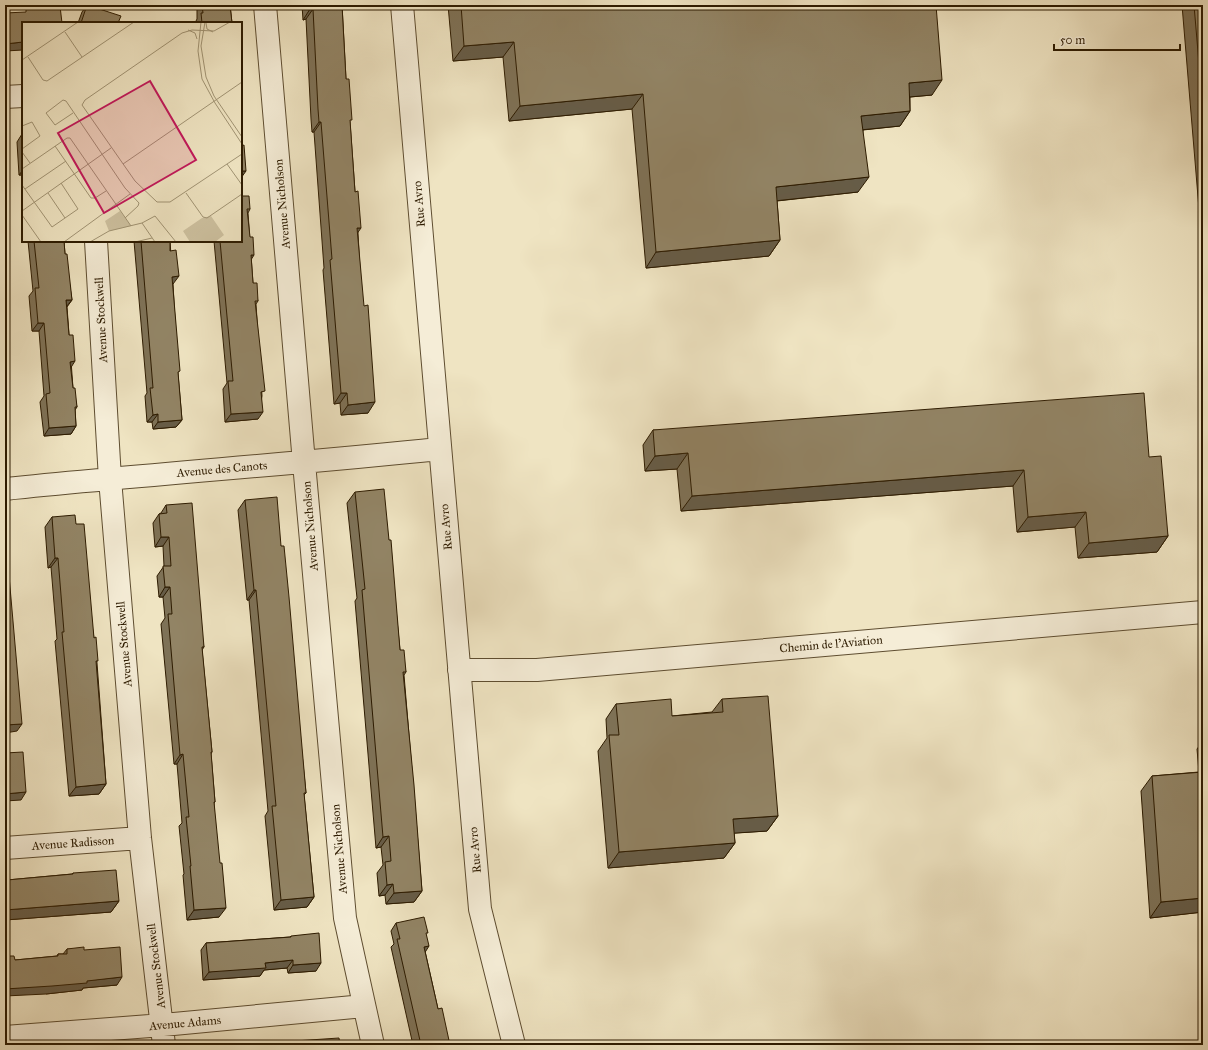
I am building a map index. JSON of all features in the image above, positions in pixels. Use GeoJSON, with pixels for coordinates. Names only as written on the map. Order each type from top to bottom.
{"type":"FeatureCollection","features":[{"type":"Feature","properties":{"kind":"street","name":"Avenue Nicholson"},"geometry":{"type":"LineString","coordinates":[[264,5],[345,918],[373,1045]]}},
{"type":"Feature","properties":{"kind":"street","name":"Rue Avro"},"geometry":{"type":"LineString","coordinates":[[402,5],[480,908],[514,1045]]}},
{"type":"Feature","properties":{"kind":"street"},"geometry":{"type":"LineString","coordinates":[[5,97],[22,96]]}},
{"type":"Feature","properties":{"kind":"street","name":"Avenue Stockwell"},"geometry":{"type":"LineString","coordinates":[[96,242],[110,478],[140,838],[164,1035]]}},
{"type":"Feature","properties":{"kind":"street","name":"Avenue des Canots"},"geometry":{"type":"LineString","coordinates":[[5,489],[110,478],[304,463],[440,450]]}},
{"type":"Feature","properties":{"kind":"street","name":"Chemin de l'Aviation"},"geometry":{"type":"LineString","coordinates":[[459,670],[537,670],[1203,612]]}},
{"type":"Feature","properties":{"kind":"street","name":"Avenue Radisson"},"geometry":{"type":"LineString","coordinates":[[5,848],[140,838]]}},
{"type":"Feature","properties":{"kind":"street","name":"Avenue Adams"},"geometry":{"type":"LineString","coordinates":[[5,1037],[164,1035],[364,1006]]}},
{"type":"Feature","properties":{"kind":"building"},"geometry":{"type":"Polygon","coordinates":[[[87,5],[121,16],[118,22],[81,22],[87,5]]]}},
{"type":"Feature","properties":{"kind":"building"},"geometry":{"type":"Polygon","coordinates":[[[202,5],[230,5],[232,22],[202,22],[201,13],[203,13],[202,5]]]}},
{"type":"Feature","properties":{"kind":"building"},"geometry":{"type":"Polygon","coordinates":[[[310,5],[342,5],[346,79],[349,79],[352,120],[350,120],[355,192],[358,191],[361,228],[357,228],[364,306],[368,305],[375,402],[348,405],[347,393],[341,393],[321,122],[319,122],[318,109],[313,9],[310,9],[310,5]]]}},
{"type":"Feature","properties":{"kind":"building"},"geometry":{"type":"Polygon","coordinates":[[[461,5],[936,5],[942,80],[909,83],[910,111],[861,116],[869,177],[776,187],[780,240],[656,252],[643,94],[520,106],[514,42],[464,46],[461,5]]]}},
{"type":"Feature","properties":{"kind":"building"},"geometry":{"type":"Polygon","coordinates":[[[1194,5],[1203,5],[1203,111],[1194,5]]]}},
{"type":"Feature","properties":{"kind":"building"},"geometry":{"type":"Polygon","coordinates":[[[60,6],[62,22],[22,22],[22,42],[5,44],[5,13],[26,12],[26,8],[60,6]]]}},
{"type":"Feature","properties":{"kind":"building"},"geometry":{"type":"Polygon","coordinates":[[[244,145],[246,171],[242,171],[242,146],[244,145]]]}},
{"type":"Feature","properties":{"kind":"building"},"geometry":{"type":"Polygon","coordinates":[[[242,196],[249,196],[250,209],[247,209],[250,237],[253,237],[254,255],[251,255],[253,283],[257,283],[258,301],[255,301],[265,391],[261,392],[263,412],[231,414],[228,381],[233,381],[220,242],[242,242],[242,196]]]}},
{"type":"Feature","properties":{"kind":"building"},"geometry":{"type":"Polygon","coordinates":[[[34,242],[64,242],[65,254],[67,254],[72,300],[66,300],[69,335],[73,335],[75,361],[70,362],[77,407],[75,407],[76,426],[49,428],[46,394],[50,393],[44,323],[38,323],[35,288],[39,288],[34,242]]]}},
{"type":"Feature","properties":{"kind":"building"},"geometry":{"type":"Polygon","coordinates":[[[141,242],[170,242],[170,251],[176,250],[179,276],[172,277],[180,371],[178,372],[182,420],[158,422],[158,414],[153,415],[150,388],[153,388],[141,242]]]}},
{"type":"Feature","properties":{"kind":"building"},"geometry":{"type":"Polygon","coordinates":[[[1144,393],[1149,457],[1161,456],[1168,536],[1089,543],[1086,512],[1028,517],[1024,470],[692,496],[688,453],[655,456],[653,430],[1144,393]]]}},
{"type":"Feature","properties":{"kind":"building"},"geometry":{"type":"Polygon","coordinates":[[[5,403],[8,435],[5,436],[5,403]]]}},
{"type":"Feature","properties":{"kind":"building"},"geometry":{"type":"Polygon","coordinates":[[[384,489],[389,540],[391,540],[400,650],[404,650],[406,672],[403,672],[422,891],[394,893],[393,884],[387,885],[385,862],[391,861],[389,836],[383,837],[362,590],[365,589],[355,492],[384,489]]]}},
{"type":"Feature","properties":{"kind":"building"},"geometry":{"type":"Polygon","coordinates":[[[277,497],[281,546],[284,546],[289,597],[306,793],[304,793],[314,897],[281,900],[272,806],[276,806],[256,590],[254,590],[245,500],[277,497]]]}},
{"type":"Feature","properties":{"kind":"building"},"geometry":{"type":"Polygon","coordinates":[[[192,503],[204,647],[202,647],[212,752],[214,802],[226,908],[194,910],[186,817],[189,817],[183,754],[180,755],[168,614],[172,614],[170,587],[165,587],[163,566],[171,566],[169,537],[161,537],[159,514],[167,513],[166,505],[192,503]]]}},
{"type":"Feature","properties":{"kind":"building"},"geometry":{"type":"Polygon","coordinates":[[[75,515],[76,524],[84,524],[94,638],[96,637],[98,661],[96,661],[106,784],[76,787],[62,632],[64,632],[58,558],[55,558],[52,517],[75,515]]]}},
{"type":"Feature","properties":{"kind":"building"},"geometry":{"type":"Polygon","coordinates":[[[5,530],[22,724],[5,725],[5,530]]]}},
{"type":"Feature","properties":{"kind":"building"},"geometry":{"type":"Polygon","coordinates":[[[768,696],[778,816],[733,819],[735,843],[619,852],[609,735],[619,735],[616,704],[671,699],[672,716],[723,712],[722,699],[768,696]]]}},
{"type":"Feature","properties":{"kind":"building"},"geometry":{"type":"Polygon","coordinates":[[[23,752],[26,792],[5,794],[5,753],[23,752]]]}},
{"type":"Feature","properties":{"kind":"building"},"geometry":{"type":"Polygon","coordinates":[[[1203,772],[1203,898],[1161,902],[1152,776],[1203,772]]]}},
{"type":"Feature","properties":{"kind":"building"},"geometry":{"type":"Polygon","coordinates":[[[116,870],[119,901],[5,910],[5,887],[8,887],[7,880],[116,870]]]}},
{"type":"Feature","properties":{"kind":"building"},"geometry":{"type":"Polygon","coordinates":[[[424,917],[428,933],[426,933],[429,946],[424,947],[438,1009],[442,1008],[450,1045],[421,1045],[397,939],[400,939],[396,923],[424,917]]]}},
{"type":"Feature","properties":{"kind":"building"},"geometry":{"type":"Polygon","coordinates":[[[319,933],[321,963],[293,965],[293,960],[265,963],[266,968],[209,972],[206,943],[291,937],[319,933]]]}},
{"type":"Feature","properties":{"kind":"building"},"geometry":{"type":"Polygon","coordinates":[[[84,947],[84,950],[120,947],[122,977],[87,981],[87,983],[5,989],[5,956],[14,956],[15,960],[58,956],[58,954],[67,954],[67,949],[84,947]]]}},
{"type":"Feature","properties":{"kind":"building"},"geometry":{"type":"Polygon","coordinates":[[[339,1038],[340,1045],[265,1045],[265,1043],[339,1038]]]}}]}
